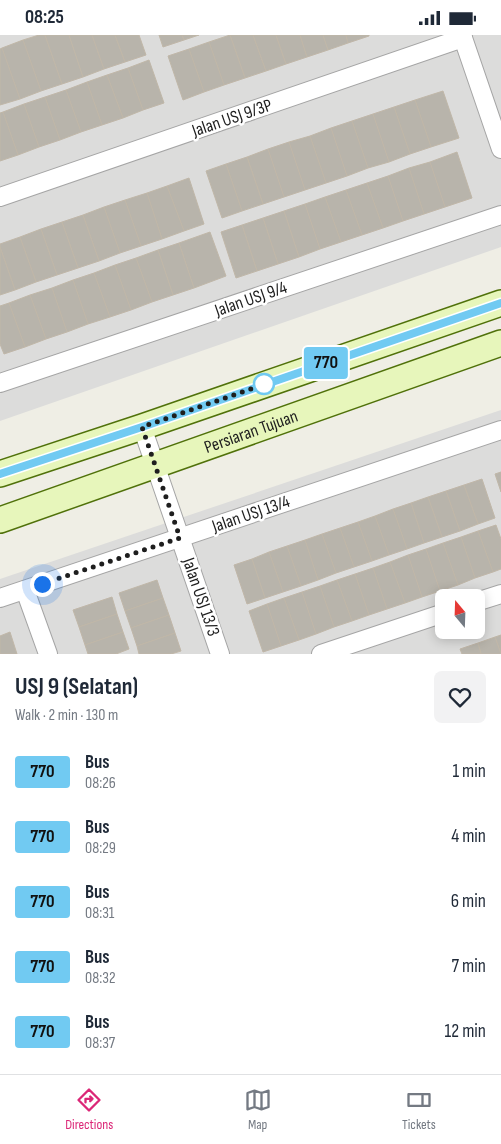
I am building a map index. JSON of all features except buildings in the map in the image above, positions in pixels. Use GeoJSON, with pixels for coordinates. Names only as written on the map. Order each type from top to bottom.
{"type":"FeatureCollection","features":[{"type":"Feature","properties":{"kind":"main road"},"geometry":{"type":"LineString","coordinates":[[0,474],[501,303]]}},
{"type":"Feature","properties":{"kind":"main road","name":"Persiaran Tujuan"},"geometry":{"type":"LineString","coordinates":[[0,520],[501,343]]}},
{"type":"Feature","properties":{"kind":"street"},"geometry":{"type":"LineString","coordinates":[[462,37],[501,149]]}},
{"type":"Feature","properties":{"kind":"street","name":"Jalan USJ 9/3P"},"geometry":{"type":"LineString","coordinates":[[0,197],[462,37]]}},
{"type":"Feature","properties":{"kind":"street","name":"Jalan USJ 9/4"},"geometry":{"type":"LineString","coordinates":[[0,383],[501,215]]}},
{"type":"Feature","properties":{"kind":"street","name":"Jalan USJ 13/3"},"geometry":{"type":"LineString","coordinates":[[142,427],[220,654]]}},
{"type":"Feature","properties":{"kind":"street","name":"Jalan USJ 13/4"},"geometry":{"type":"LineString","coordinates":[[0,598],[501,430]]}},
{"type":"Feature","properties":{"kind":"street"},"geometry":{"type":"LineString","coordinates":[[25,590],[48,654]]}},
{"type":"Feature","properties":{"kind":"street"},"geometry":{"type":"LineString","coordinates":[[485,600],[501,594]]}},
{"type":"Feature","properties":{"kind":"street"},"geometry":{"type":"LineString","coordinates":[[321,654],[435,616]]}},
{"type":"Feature","properties":{"kind":"shaded area"},"geometry":{"type":"Polygon","coordinates":[[[0,35],[501,35],[501,247],[0,421],[0,35]]]}},
{"type":"Feature","properties":{"kind":"shaded area"},"geometry":{"type":"Polygon","coordinates":[[[501,410],[501,654],[0,654],[0,579],[501,410]]]}},
{"type":"Feature","properties":{"kind":"bus line","name":"770"},"geometry":{"type":"LineString","coordinates":[[0,474],[501,303]]}},
{"type":"Feature","properties":{"kind":"route"},"geometry":{"type":"LineString","coordinates":[[42,584],[180,538],[142,427],[268,383],[264,384]]}}]}
